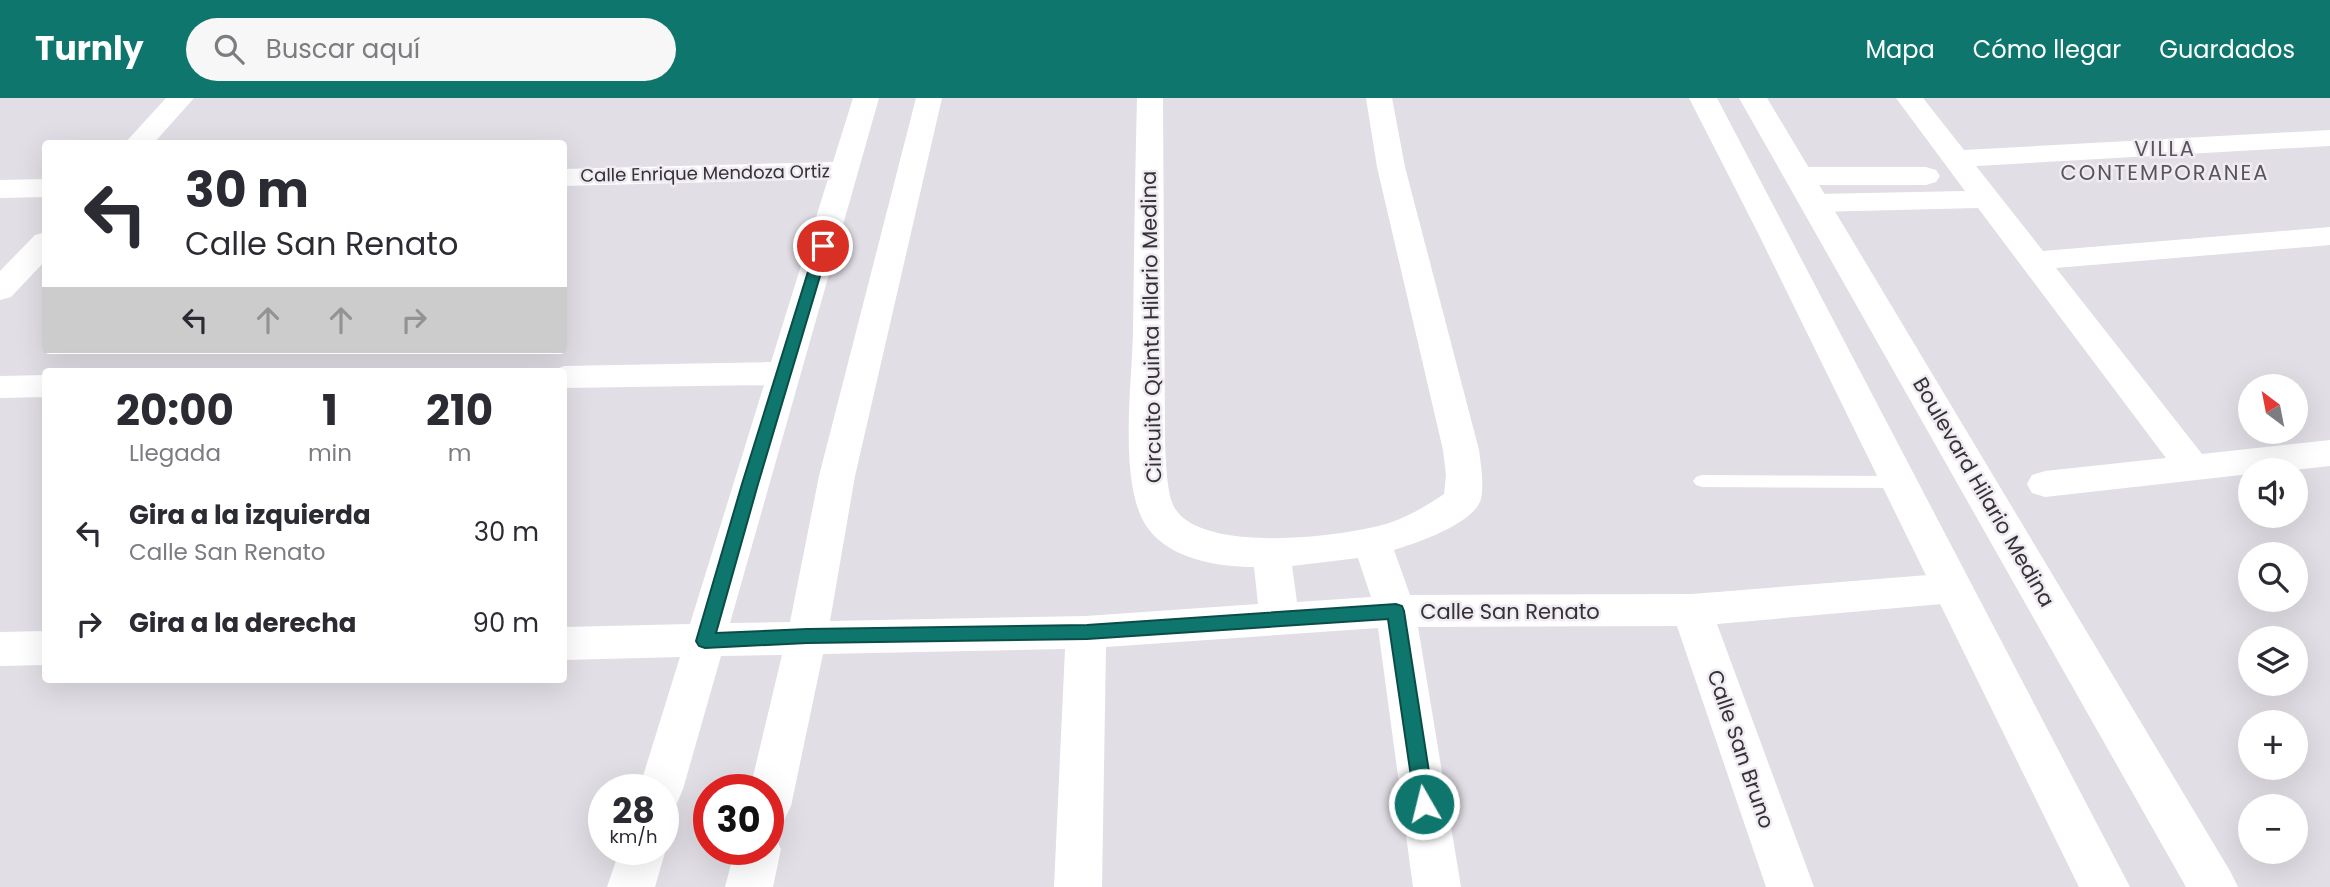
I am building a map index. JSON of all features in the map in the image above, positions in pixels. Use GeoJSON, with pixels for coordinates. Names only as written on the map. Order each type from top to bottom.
{"type":"FeatureCollection","features":[{"type":"Feature","properties":{"kind":"main road"},"geometry":{"type":"LineString","coordinates":[[1703,98],[2105,887]]}},
{"type":"Feature","properties":{"kind":"main road","name":"Boulevard Hilario Medina"},"geometry":{"type":"LineString","coordinates":[[1754,98],[2213,887]]}},
{"type":"Feature","properties":{"kind":"street"},"geometry":{"type":"LineString","coordinates":[[141,140],[181,98]]}},
{"type":"Feature","properties":{"kind":"street"},"geometry":{"type":"LineString","coordinates":[[665,774],[866,98]]}},
{"type":"Feature","properties":{"kind":"street"},"geometry":{"type":"LineString","coordinates":[[775,774],[807,636],[837,477],[929,98]]}},
{"type":"Feature","properties":{"kind":"street","name":"Circuito Quinta Hilario Medina"},"geometry":{"type":"LineString","coordinates":[[1150,98],[1148,435],[1154,500],[1161,519],[1178,535],[1203,549],[1271,553],[1372,543],[1410,533],[1438,519],[1462,500],[1464,475],[1453,417],[1391,167],[1379,98]]}},
{"type":"Feature","properties":{"kind":"street"},"geometry":{"type":"LineString","coordinates":[[1909,98],[2193,468]]}},
{"type":"Feature","properties":{"kind":"street"},"geometry":{"type":"LineString","coordinates":[[1808,189],[1970,178],[2330,138]]}},
{"type":"Feature","properties":{"kind":"street","name":"Calle Enrique Mendoza Ortiz"},"geometry":{"type":"LineString","coordinates":[[567,177],[846,170]]}},
{"type":"Feature","properties":{"kind":"street"},"geometry":{"type":"LineString","coordinates":[[0,189],[42,188]]}},
{"type":"Feature","properties":{"kind":"street"},"geometry":{"type":"LineString","coordinates":[[2035,261],[2330,236]]}},
{"type":"Feature","properties":{"kind":"street"},"geometry":{"type":"LineString","coordinates":[[0,290],[42,245]]}},
{"type":"Feature","properties":{"kind":"street"},"geometry":{"type":"LineString","coordinates":[[567,377],[784,373]]}},
{"type":"Feature","properties":{"kind":"street"},"geometry":{"type":"LineString","coordinates":[[0,387],[42,386]]}},
{"type":"Feature","properties":{"kind":"street"},"geometry":{"type":"LineString","coordinates":[[2045,484],[2330,453]]}},
{"type":"Feature","properties":{"kind":"street"},"geometry":{"type":"LineString","coordinates":[[1372,543],[1396,611],[1437,887]]}},
{"type":"Feature","properties":{"kind":"street"},"geometry":{"type":"LineString","coordinates":[[1271,553],[1280,620]]}},
{"type":"Feature","properties":{"kind":"street","name":"Calle San Renato"},"geometry":{"type":"LineString","coordinates":[[567,643],[1087,632],[1396,611],[1692,610],[1953,588]]}},
{"type":"Feature","properties":{"kind":"street","name":"Calle San Bruno"},"geometry":{"type":"LineString","coordinates":[[1692,610],[1790,887]]}},
{"type":"Feature","properties":{"kind":"street"},"geometry":{"type":"LineString","coordinates":[[1079,887],[1087,632]]}},
{"type":"Feature","properties":{"kind":"street"},"geometry":{"type":"LineString","coordinates":[[0,649],[42,648]]}},
{"type":"Feature","properties":{"kind":"street"},"geometry":{"type":"LineString","coordinates":[[631,887],[638,865]]}},
{"type":"Feature","properties":{"kind":"street"},"geometry":{"type":"LineString","coordinates":[[749,887],[754,865]]}},
{"type":"Feature","properties":{"kind":"lane"},"geometry":{"type":"LineString","coordinates":[[1702,481],[1899,482]]}},
{"type":"Feature","properties":{"kind":"district","name":"VILLA CONTEMPORANEA"},"geometry":{"type":"Point","coordinates":[2165,160]}},
{"type":"Feature","properties":{"kind":"route"},"geometry":{"type":"LineString","coordinates":[[823,246],[705,641],[807,636],[1087,632],[1396,611],[1424,804]]}}]}
